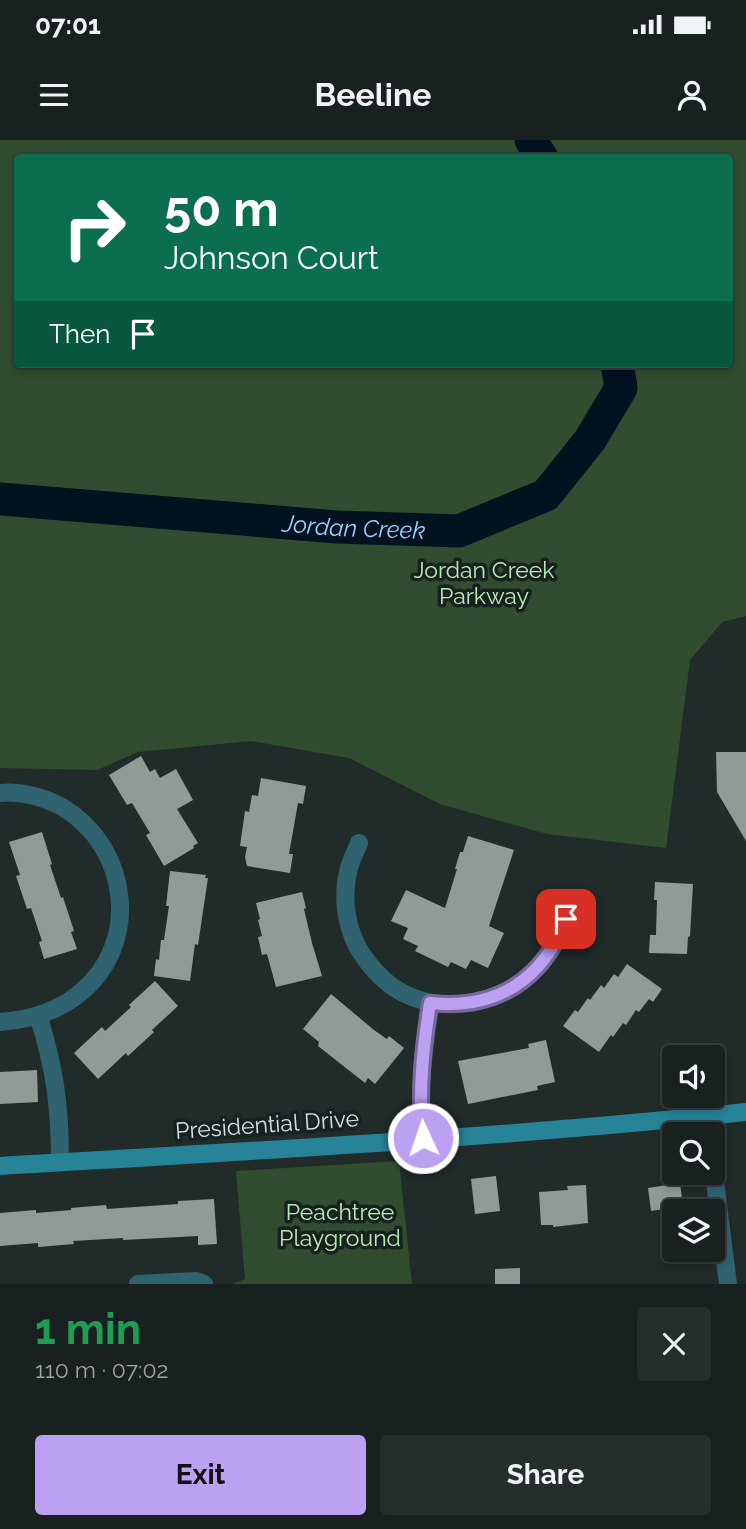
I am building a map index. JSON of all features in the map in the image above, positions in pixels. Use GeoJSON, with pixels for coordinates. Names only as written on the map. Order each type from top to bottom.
{"type":"FeatureCollection","features":[{"type":"Feature","properties":{"kind":"street"},"geometry":{"type":"LineString","coordinates":[[0,793],[31,795],[54,802],[74,814],[92,830],[106,849],[114,867],[120,890],[121,910],[117,934],[109,956],[96,976],[80,993],[60,1006],[38,1015],[19,1021],[0,1022]]}},
{"type":"Feature","properties":{"kind":"street"},"geometry":{"type":"LineString","coordinates":[[359,844],[349,867],[345,894],[353,938],[378,975],[396,989],[430,1003],[475,1003],[520,984],[536,971],[554,946],[570,903]]}},
{"type":"Feature","properties":{"kind":"street"},"geometry":{"type":"LineString","coordinates":[[423,1138],[421,1084],[430,1003]]}},
{"type":"Feature","properties":{"kind":"street"},"geometry":{"type":"LineString","coordinates":[[38,1015],[57,1087],[60,1162]]}},
{"type":"Feature","properties":{"kind":"street","name":"Presidential Drive"},"geometry":{"type":"LineString","coordinates":[[717,1122],[746,1112]]}},
{"type":"Feature","properties":{"kind":"street","name":"Presidential Drive"},"geometry":{"type":"LineString","coordinates":[[0,1166],[423,1138],[662,1127]]}},
{"type":"Feature","properties":{"kind":"street"},"geometry":{"type":"LineString","coordinates":[[715,1185],[728,1284]]}},
{"type":"Feature","properties":{"kind":"street"},"geometry":{"type":"LineString","coordinates":[[138,1284],[196,1281],[204,1284]]}},
{"type":"Feature","properties":{"kind":"green space","name":"Jordan Creek Parkway"},"geometry":{"type":"Polygon","coordinates":[[[0,140],[746,140],[746,616],[722,622],[690,660],[666,848],[547,834],[440,804],[349,758],[251,741],[138,752],[97,770],[0,768],[0,140]]]}},
{"type":"Feature","properties":{"kind":"green space","name":"Peachtree Playground"},"geometry":{"type":"Polygon","coordinates":[[[399,1161],[412,1284],[233,1284],[245,1279],[236,1171],[399,1161]]]}},
{"type":"Feature","properties":{"kind":"building"},"geometry":{"type":"Polygon","coordinates":[[[716,752],[746,752],[746,841],[717,792],[716,752]]]}},
{"type":"Feature","properties":{"kind":"building"},"geometry":{"type":"Polygon","coordinates":[[[141,756],[150,772],[155,769],[160,778],[176,769],[193,800],[177,809],[198,843],[164,866],[146,835],[150,833],[132,803],[127,805],[109,775],[141,756]]]}},
{"type":"Feature","properties":{"kind":"building"},"geometry":{"type":"Polygon","coordinates":[[[261,778],[306,786],[303,804],[298,803],[289,854],[293,854],[290,873],[247,866],[247,847],[240,846],[245,811],[249,812],[252,795],[258,796],[261,778]]]}},
{"type":"Feature","properties":{"kind":"building"},"geometry":{"type":"Polygon","coordinates":[[[42,832],[52,864],[50,865],[74,931],[71,932],[77,949],[44,959],[39,942],[42,941],[16,876],[20,875],[9,842],[42,832]]]}},
{"type":"Feature","properties":{"kind":"building"},"geometry":{"type":"Polygon","coordinates":[[[468,836],[514,850],[489,926],[504,933],[488,968],[471,960],[466,969],[451,962],[448,967],[415,951],[418,946],[403,939],[408,928],[391,921],[406,890],[445,908],[460,852],[463,852],[468,836]]]}},
{"type":"Feature","properties":{"kind":"building"},"geometry":{"type":"Polygon","coordinates":[[[170,871],[206,875],[205,878],[208,878],[190,981],[154,976],[161,940],[164,940],[170,871]]]}},
{"type":"Feature","properties":{"kind":"building"},"geometry":{"type":"Polygon","coordinates":[[[655,882],[693,884],[687,954],[649,953],[650,935],[656,935],[655,882]]]}},
{"type":"Feature","properties":{"kind":"building"},"geometry":{"type":"Polygon","coordinates":[[[302,892],[322,976],[276,987],[267,954],[262,955],[258,937],[262,936],[256,903],[302,892]]]}},
{"type":"Feature","properties":{"kind":"building"},"geometry":{"type":"Polygon","coordinates":[[[627,964],[662,989],[653,1002],[649,999],[639,1012],[636,1010],[626,1025],[623,1023],[613,1037],[611,1035],[599,1052],[563,1026],[575,1010],[578,1012],[601,985],[604,988],[614,974],[618,977],[627,964]]]}},
{"type":"Feature","properties":{"kind":"building"},"geometry":{"type":"Polygon","coordinates":[[[155,981],[178,1006],[128,1056],[126,1053],[98,1079],[74,1053],[102,1027],[105,1031],[155,981]]]}},
{"type":"Feature","properties":{"kind":"building"},"geometry":{"type":"Polygon","coordinates":[[[331,994],[374,1030],[387,1039],[389,1036],[404,1048],[375,1084],[368,1078],[365,1083],[318,1046],[319,1042],[303,1029],[331,994]]]}},
{"type":"Feature","properties":{"kind":"building"},"geometry":{"type":"Polygon","coordinates":[[[546,1040],[555,1082],[537,1086],[538,1090],[468,1104],[458,1061],[529,1048],[528,1044],[546,1040]]]}},
{"type":"Feature","properties":{"kind":"building"},"geometry":{"type":"Polygon","coordinates":[[[37,1070],[38,1102],[0,1104],[0,1072],[37,1070]]]}},
{"type":"Feature","properties":{"kind":"building"},"geometry":{"type":"Polygon","coordinates":[[[496,1176],[500,1211],[475,1214],[471,1179],[496,1176]]]}},
{"type":"Feature","properties":{"kind":"building"},"geometry":{"type":"Polygon","coordinates":[[[586,1185],[588,1223],[553,1227],[541,1225],[539,1192],[568,1190],[567,1186],[586,1185]]]}},
{"type":"Feature","properties":{"kind":"building"},"geometry":{"type":"Polygon","coordinates":[[[680,1185],[682,1199],[662,1199],[662,1209],[651,1211],[648,1188],[680,1185]]]}},
{"type":"Feature","properties":{"kind":"building"},"geometry":{"type":"Polygon","coordinates":[[[214,1199],[217,1244],[198,1245],[198,1236],[73,1241],[74,1244],[38,1247],[38,1243],[0,1246],[0,1213],[36,1210],[36,1213],[106,1205],[107,1209],[214,1199]]]}},
{"type":"Feature","properties":{"kind":"building"},"geometry":{"type":"Polygon","coordinates":[[[520,1268],[520,1284],[495,1284],[495,1269],[520,1268]]]}},
{"type":"Feature","properties":{"kind":"waterway","name":"Jordan Creek"},"geometry":{"type":"LineString","coordinates":[[531,140],[540,154]]}},
{"type":"Feature","properties":{"kind":"waterway","name":"Jordan Creek"},"geometry":{"type":"LineString","coordinates":[[0,499],[337,527],[459,531],[546,495],[590,440],[621,388],[618,368]]}},
{"type":"Feature","properties":{"kind":"route"},"geometry":{"type":"LineString","coordinates":[[423,1138],[421,1084],[430,1003],[475,1003],[520,984],[536,971],[549,955],[566,919]]}}]}
